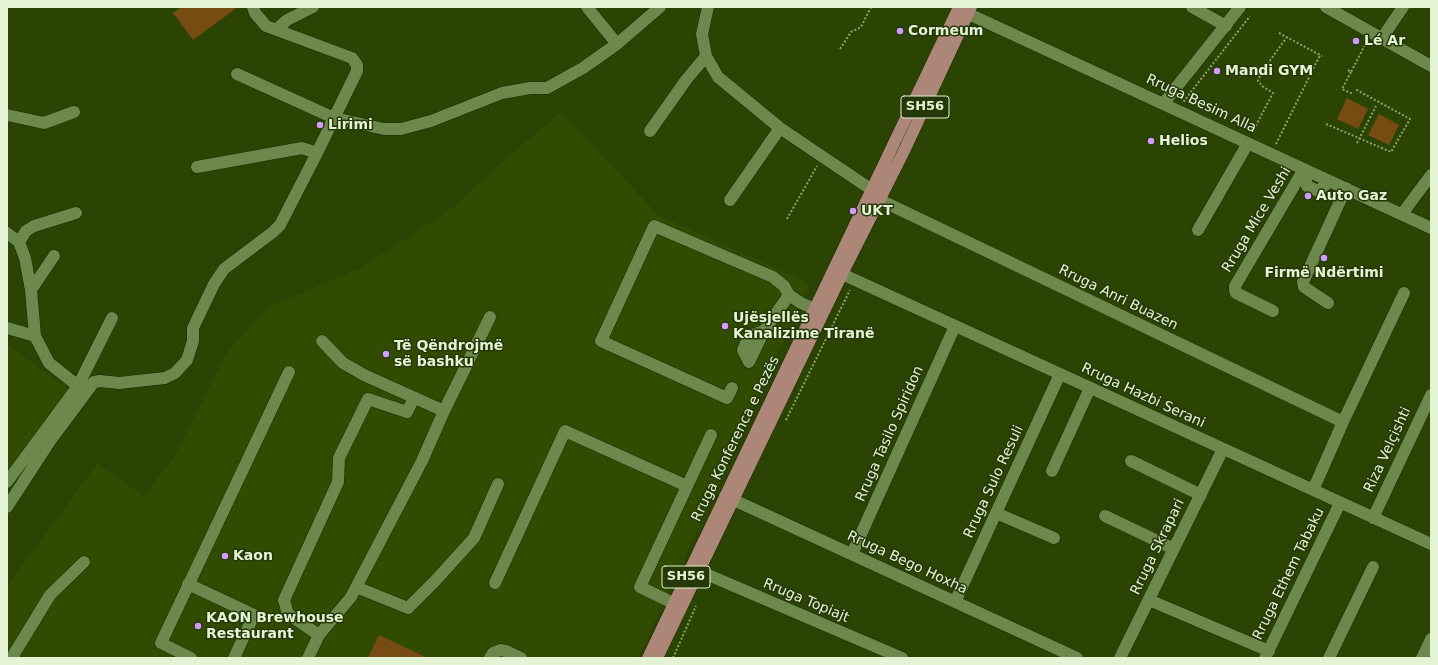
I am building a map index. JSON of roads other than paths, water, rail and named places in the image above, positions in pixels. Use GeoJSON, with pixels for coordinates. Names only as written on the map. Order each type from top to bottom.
{"type":"FeatureCollection","features":[{"type":"Feature","properties":{"kind":"main road","name":"SH56"},"geometry":{"type":"LineString","coordinates":[[872,190],[964,9]]}},
{"type":"Feature","properties":{"kind":"main road","name":"SH56"},"geometry":{"type":"LineString","coordinates":[[880,200],[964,9]]}},
{"type":"Feature","properties":{"kind":"main road","name":"Rruga Konferenca e Pezës"},"geometry":{"type":"LineString","coordinates":[[657,658],[699,571],[729,498],[815,309],[872,190]]}},
{"type":"Feature","properties":{"kind":"main road","name":"Rruga Konferenca e Pezës"},"geometry":{"type":"LineString","coordinates":[[648,658],[673,603],[729,498],[880,200]]}},
{"type":"Feature","properties":{"kind":"street"},"geometry":{"type":"LineString","coordinates":[[7,507],[50,441],[94,382],[100,381],[118,383],[165,378],[175,373],[187,360],[193,341],[193,328],[214,284],[224,269],[280,225],[357,72],[356,65],[352,58],[266,26],[255,13],[253,7]]}},
{"type":"Feature","properties":{"kind":"street"},"geometry":{"type":"LineString","coordinates":[[277,29],[287,20],[313,7]]}},
{"type":"Feature","properties":{"kind":"street"},"geometry":{"type":"LineString","coordinates":[[587,7],[617,44]]}},
{"type":"Feature","properties":{"kind":"street"},"geometry":{"type":"LineString","coordinates":[[237,74],[334,118],[384,129],[401,129],[431,121],[502,93],[530,88],[547,88],[583,68],[617,44],[660,7]]}},
{"type":"Feature","properties":{"kind":"street"},"geometry":{"type":"LineString","coordinates":[[708,7],[702,34],[706,56],[718,77],[780,128],[872,190]]}},
{"type":"Feature","properties":{"kind":"street"},"geometry":{"type":"LineString","coordinates":[[1192,7],[1226,26]]}},
{"type":"Feature","properties":{"kind":"street"},"geometry":{"type":"LineString","coordinates":[[1163,104],[1240,7]]}},
{"type":"Feature","properties":{"kind":"street"},"geometry":{"type":"LineString","coordinates":[[1326,7],[1431,66]]}},
{"type":"Feature","properties":{"kind":"street"},"geometry":{"type":"LineString","coordinates":[[1382,38],[1403,7]]}},
{"type":"Feature","properties":{"kind":"street","name":"Rruga Besim Alla"},"geometry":{"type":"LineString","coordinates":[[964,9],[1163,104],[1431,228]]}},
{"type":"Feature","properties":{"kind":"street"},"geometry":{"type":"LineString","coordinates":[[650,131],[686,80],[706,56]]}},
{"type":"Feature","properties":{"kind":"street"},"geometry":{"type":"LineString","coordinates":[[7,115],[44,123],[74,112]]}},
{"type":"Feature","properties":{"kind":"street"},"geometry":{"type":"LineString","coordinates":[[730,200],[780,128]]}},
{"type":"Feature","properties":{"kind":"street"},"geometry":{"type":"LineString","coordinates":[[1198,230],[1248,143]]}},
{"type":"Feature","properties":{"kind":"street"},"geometry":{"type":"LineString","coordinates":[[197,167],[302,148],[317,153]]}},
{"type":"Feature","properties":{"kind":"street","name":"Rruga Mice Veshi"},"geometry":{"type":"LineString","coordinates":[[1273,311],[1236,293],[1234,290],[1304,169]]}},
{"type":"Feature","properties":{"kind":"street"},"geometry":{"type":"LineString","coordinates":[[1402,214],[1431,175]]}},
{"type":"Feature","properties":{"kind":"street"},"geometry":{"type":"LineString","coordinates":[[1328,303],[1304,287],[1303,282],[1346,188]]}},
{"type":"Feature","properties":{"kind":"street","name":"Rruga Anri Buazen"},"geometry":{"type":"LineString","coordinates":[[880,200],[1343,422]]}},
{"type":"Feature","properties":{"kind":"street"},"geometry":{"type":"LineString","coordinates":[[18,242],[26,231],[34,226],[76,213]]}},
{"type":"Feature","properties":{"kind":"street"},"geometry":{"type":"LineString","coordinates":[[732,388],[727,398],[601,341],[654,226],[773,277],[801,303],[815,309]]}},
{"type":"Feature","properties":{"kind":"street"},"geometry":{"type":"LineString","coordinates":[[7,233],[18,242],[25,258],[31,290],[35,336],[49,362],[78,386]]}},
{"type":"Feature","properties":{"kind":"street"},"geometry":{"type":"LineString","coordinates":[[31,290],[54,256]]}},
{"type":"Feature","properties":{"kind":"street","name":"Rruga Hazbi Serani"},"geometry":{"type":"LineString","coordinates":[[842,274],[1431,544]]}},
{"type":"Feature","properties":{"kind":"street"},"geometry":{"type":"LineString","coordinates":[[1313,490],[1404,292]]}},
{"type":"Feature","properties":{"kind":"street"},"geometry":{"type":"LineString","coordinates":[[764,331],[790,294]]}},
{"type":"Feature","properties":{"kind":"street"},"geometry":{"type":"LineString","coordinates":[[308,658],[320,634],[351,597],[422,460],[490,317]]}},
{"type":"Feature","properties":{"kind":"street"},"geometry":{"type":"LineString","coordinates":[[7,482],[78,386],[112,318]]}},
{"type":"Feature","properties":{"kind":"street","name":"Rruga Tasilo Spiridon"},"geometry":{"type":"LineString","coordinates":[[852,554],[955,326]]}},
{"type":"Feature","properties":{"kind":"street"},"geometry":{"type":"LineString","coordinates":[[7,328],[35,336]]}},
{"type":"Feature","properties":{"kind":"street"},"geometry":{"type":"LineString","coordinates":[[322,341],[343,363],[364,375],[444,411]]}},
{"type":"Feature","properties":{"kind":"street"},"geometry":{"type":"LineString","coordinates":[[191,658],[161,642],[289,372]]}},
{"type":"Feature","properties":{"kind":"street","name":"Rruga Sulo Resuli"},"geometry":{"type":"LineString","coordinates":[[955,602],[1060,374]]}},
{"type":"Feature","properties":{"kind":"street"},"geometry":{"type":"LineString","coordinates":[[1052,471],[1090,388]]}},
{"type":"Feature","properties":{"kind":"street","name":"Riza Velçishti"},"geometry":{"type":"LineString","coordinates":[[1373,518],[1431,395]]}},
{"type":"Feature","properties":{"kind":"street"},"geometry":{"type":"LineString","coordinates":[[320,634],[288,614],[284,600],[338,482],[339,458],[368,399],[407,412],[414,398]]}},
{"type":"Feature","properties":{"kind":"street"},"geometry":{"type":"LineString","coordinates":[[495,583],[565,430],[687,486]]}},
{"type":"Feature","properties":{"kind":"street"},"geometry":{"type":"LineString","coordinates":[[673,603],[640,588],[711,435]]}},
{"type":"Feature","properties":{"kind":"street","name":"Rruga Skrapari"},"geometry":{"type":"LineString","coordinates":[[1120,658],[1223,449]]}},
{"type":"Feature","properties":{"kind":"street"},"geometry":{"type":"LineString","coordinates":[[1131,461],[1201,495]]}},
{"type":"Feature","properties":{"kind":"street"},"geometry":{"type":"LineString","coordinates":[[356,587],[408,608],[474,538],[498,484]]}},
{"type":"Feature","properties":{"kind":"street","name":"Rruga Bego Hoxha"},"geometry":{"type":"LineString","coordinates":[[729,498],[1077,658]]}},
{"type":"Feature","properties":{"kind":"street","name":"Rruga Ethem Tabaku"},"geometry":{"type":"LineString","coordinates":[[1267,654],[1340,503]]}},
{"type":"Feature","properties":{"kind":"street"},"geometry":{"type":"LineString","coordinates":[[996,513],[1054,538]]}},
{"type":"Feature","properties":{"kind":"street"},"geometry":{"type":"LineString","coordinates":[[1105,516],[1174,549]]}},
{"type":"Feature","properties":{"kind":"street"},"geometry":{"type":"LineString","coordinates":[[14,658],[14,654],[50,594],[84,562]]}},
{"type":"Feature","properties":{"kind":"street"},"geometry":{"type":"LineString","coordinates":[[1329,658],[1373,567]]}},
{"type":"Feature","properties":{"kind":"street","name":"Rruga Topiajt"},"geometry":{"type":"LineString","coordinates":[[699,571],[902,658]]}},
{"type":"Feature","properties":{"kind":"street"},"geometry":{"type":"LineString","coordinates":[[188,584],[254,615],[234,658]]}},
{"type":"Feature","properties":{"kind":"street"},"geometry":{"type":"LineString","coordinates":[[1149,600],[1267,654]]}},
{"type":"Feature","properties":{"kind":"street"},"geometry":{"type":"LineString","coordinates":[[1422,658],[1431,639]]}},
{"type":"Feature","properties":{"kind":"street"},"geometry":{"type":"LineString","coordinates":[[490,658],[493,653],[500,650],[506,651],[521,658]]}},
{"type":"Feature","properties":{"kind":"place","name":"Cormeum"},"geometry":{"type":"Point","coordinates":[900,31]}},
{"type":"Feature","properties":{"kind":"place","name":"Lé Ar"},"geometry":{"type":"Point","coordinates":[1356,41]}},
{"type":"Feature","properties":{"kind":"place","name":"Mandi GYM"},"geometry":{"type":"Point","coordinates":[1217,71]}},
{"type":"Feature","properties":{"kind":"place","name":"Lirimi"},"geometry":{"type":"Point","coordinates":[320,125]}},
{"type":"Feature","properties":{"kind":"place","name":"Helios"},"geometry":{"type":"Point","coordinates":[1151,141]}},
{"type":"Feature","properties":{"kind":"place","name":"Auto Gaz"},"geometry":{"type":"Point","coordinates":[1308,196]}},
{"type":"Feature","properties":{"kind":"place","name":"UKT"},"geometry":{"type":"Point","coordinates":[853,211]}},
{"type":"Feature","properties":{"kind":"place","name":"Firmë Ndërtimi"},"geometry":{"type":"Point","coordinates":[1324,258]}},
{"type":"Feature","properties":{"kind":"place","name":"Ujësjellës Kanalizime Tiranë"},"geometry":{"type":"Point","coordinates":[725,326]}},
{"type":"Feature","properties":{"kind":"place","name":"Të Qëndrojmë së bashku"},"geometry":{"type":"Point","coordinates":[386,354]}},
{"type":"Feature","properties":{"kind":"place","name":"Kaon"},"geometry":{"type":"Point","coordinates":[225,556]}},
{"type":"Feature","properties":{"kind":"place","name":"KAON Brewhouse Restaurant"},"geometry":{"type":"Point","coordinates":[198,626]}}]}
